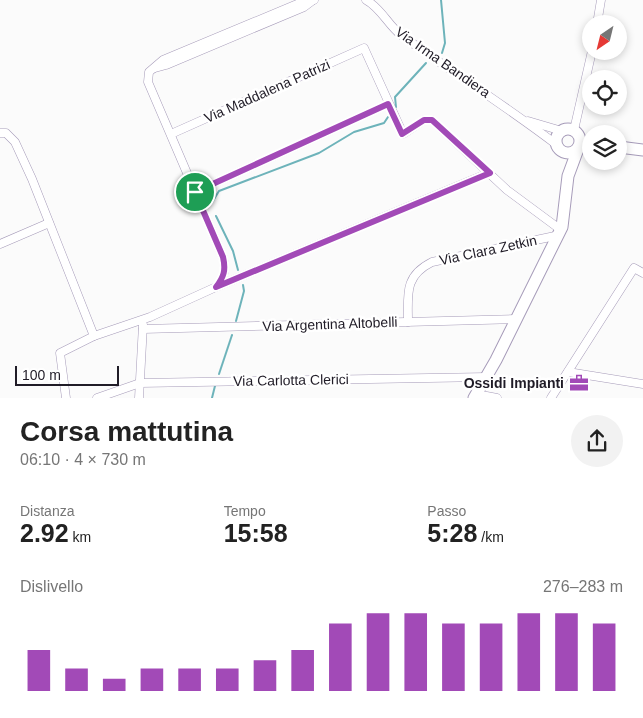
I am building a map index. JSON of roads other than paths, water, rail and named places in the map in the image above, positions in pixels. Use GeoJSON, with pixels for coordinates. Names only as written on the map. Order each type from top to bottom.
{"type":"FeatureCollection","features":[{"type":"Feature","properties":{"kind":"street"},"geometry":{"type":"LineString","coordinates":[[216,287],[222,280],[226,268],[223,257],[148,82],[149,72],[153,68],[166,65],[304,7],[314,0]]}},
{"type":"Feature","properties":{"kind":"street","name":"Via Irma Bandiera"},"geometry":{"type":"LineString","coordinates":[[366,0],[373,4],[400,34],[524,120],[560,148]]}},
{"type":"Feature","properties":{"kind":"street"},"geometry":{"type":"LineString","coordinates":[[598,15],[601,0]]}},
{"type":"Feature","properties":{"kind":"street","name":"Via Maddalena Patrizi"},"geometry":{"type":"LineString","coordinates":[[171,134],[364,48],[388,104]]}},
{"type":"Feature","properties":{"kind":"street"},"geometry":{"type":"LineString","coordinates":[[497,398],[475,396],[562,227],[568,176],[566,162],[557,137],[568,130],[589,60]]}},
{"type":"Feature","properties":{"kind":"street"},"geometry":{"type":"LineString","coordinates":[[195,192],[388,104],[402,134],[424,120],[432,120],[556,236]]}},
{"type":"Feature","properties":{"kind":"street","name":"Via Irma Bandiera"},"geometry":{"type":"LineString","coordinates":[[524,120],[568,130]]}},
{"type":"Feature","properties":{"kind":"street"},"geometry":{"type":"LineString","coordinates":[[568,130],[579,135],[582,142]]}},
{"type":"Feature","properties":{"kind":"street"},"geometry":{"type":"LineString","coordinates":[[3,133],[15,142],[32,179],[94,336]]}},
{"type":"Feature","properties":{"kind":"street"},"geometry":{"type":"LineString","coordinates":[[560,148],[571,153],[582,145]]}},
{"type":"Feature","properties":{"kind":"street"},"geometry":{"type":"LineString","coordinates":[[568,176],[582,146]]}},
{"type":"Feature","properties":{"kind":"street"},"geometry":{"type":"LineString","coordinates":[[627,148],[643,150]]}},
{"type":"Feature","properties":{"kind":"street"},"geometry":{"type":"LineString","coordinates":[[66,398],[60,352],[94,336],[144,319],[490,173]]}},
{"type":"Feature","properties":{"kind":"street"},"geometry":{"type":"LineString","coordinates":[[556,236],[564,210]]}},
{"type":"Feature","properties":{"kind":"street"},"geometry":{"type":"LineString","coordinates":[[0,244],[49,223]]}},
{"type":"Feature","properties":{"kind":"street","name":"Via Clara Zetkin"},"geometry":{"type":"LineString","coordinates":[[408,322],[409,288],[416,272],[422,267],[432,262],[556,236]]}},
{"type":"Feature","properties":{"kind":"street"},"geometry":{"type":"LineString","coordinates":[[551,398],[634,268],[643,273]]}},
{"type":"Feature","properties":{"kind":"street"},"geometry":{"type":"LineString","coordinates":[[139,398],[144,319]]}},
{"type":"Feature","properties":{"kind":"street","name":"Via Argentina Altobelli"},"geometry":{"type":"LineString","coordinates":[[143,329],[516,319]]}},
{"type":"Feature","properties":{"kind":"street"},"geometry":{"type":"LineString","coordinates":[[568,372],[643,384]]}},
{"type":"Feature","properties":{"kind":"street","name":"Via Carlotta Clerici"},"geometry":{"type":"LineString","coordinates":[[98,398],[140,383],[486,377]]}},
{"type":"Feature","properties":{"kind":"waterway"},"geometry":{"type":"LineString","coordinates":[[441,0],[445,43],[442,53]]}},
{"type":"Feature","properties":{"kind":"waterway"},"geometry":{"type":"LineString","coordinates":[[396,107],[395,97],[426,63]]}},
{"type":"Feature","properties":{"kind":"waterway"},"geometry":{"type":"LineString","coordinates":[[211,204],[219,191],[319,153],[354,132],[384,123],[388,117]]}},
{"type":"Feature","properties":{"kind":"waterway"},"geometry":{"type":"LineString","coordinates":[[216,216],[233,251],[238,270]]}},
{"type":"Feature","properties":{"kind":"waterway"},"geometry":{"type":"LineString","coordinates":[[236,321],[244,291],[243,285]]}},
{"type":"Feature","properties":{"kind":"waterway"},"geometry":{"type":"LineString","coordinates":[[219,374],[232,335]]}},
{"type":"Feature","properties":{"kind":"waterway"},"geometry":{"type":"LineString","coordinates":[[212,398],[215,386]]}},
{"type":"Feature","properties":{"kind":"place","name":"Ossidi Impianti"},"geometry":{"type":"Point","coordinates":[579,383]}}]}
